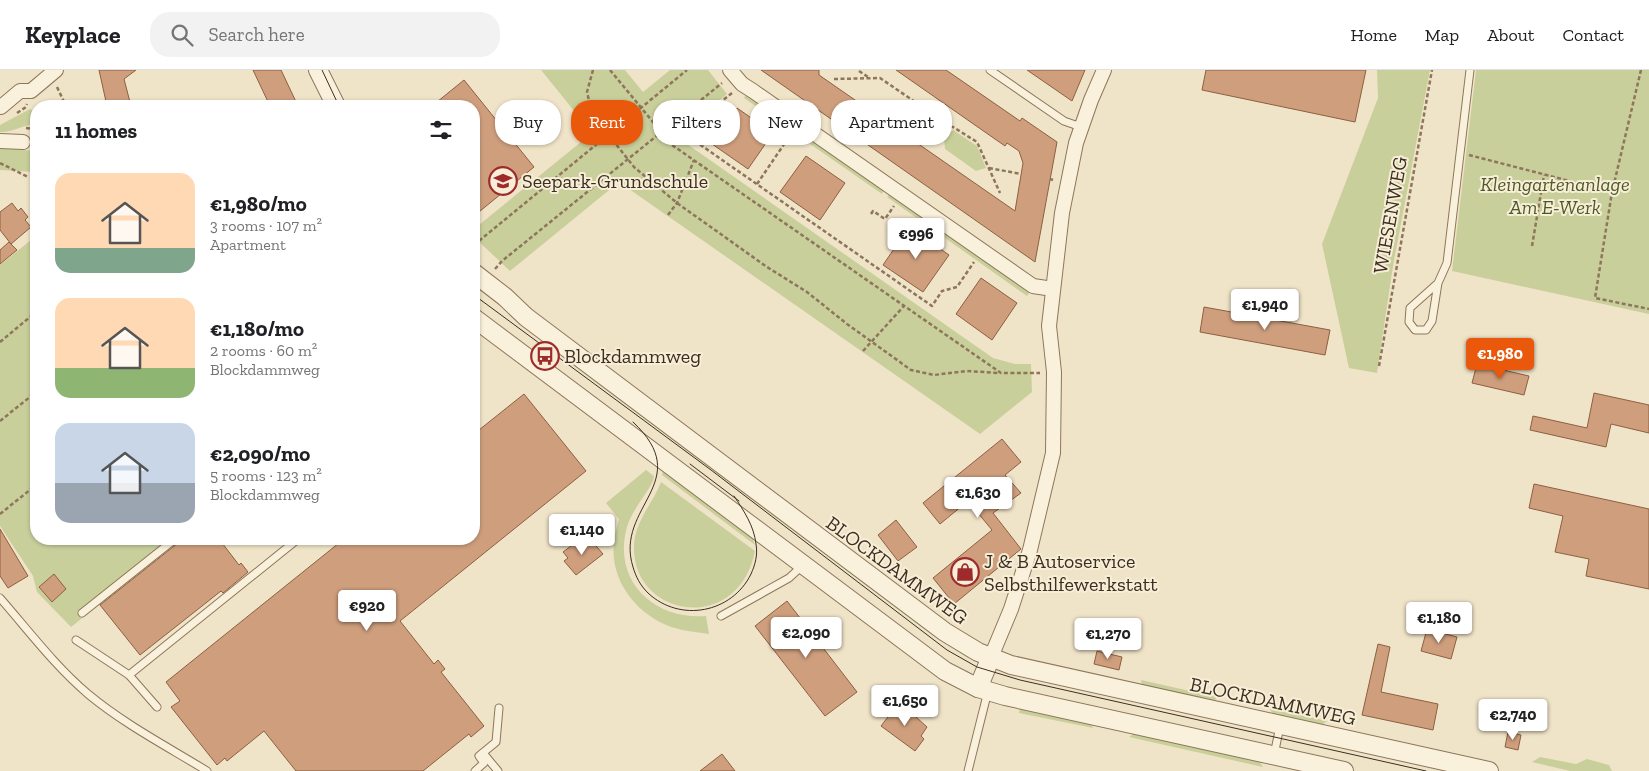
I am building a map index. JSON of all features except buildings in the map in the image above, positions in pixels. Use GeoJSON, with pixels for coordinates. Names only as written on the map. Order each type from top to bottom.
{"type":"FeatureCollection","features":[{"type":"Feature","properties":{"kind":"street"},"geometry":{"type":"LineString","coordinates":[[318,70],[333,100]]}},
{"type":"Feature","properties":{"kind":"street"},"geometry":{"type":"LineString","coordinates":[[983,689],[990,657],[1011,609],[1030,550],[1049,468],[1054,439],[1054,372],[1049,326],[1062,213],[1081,127],[1104,70]]}},
{"type":"Feature","properties":{"kind":"street"},"geometry":{"type":"LineString","coordinates":[[1,108],[20,91],[31,91],[53,72]]}},
{"type":"Feature","properties":{"kind":"street"},"geometry":{"type":"LineString","coordinates":[[735,72],[742,84],[1033,286],[1053,289]]}},
{"type":"Feature","properties":{"kind":"street"},"geometry":{"type":"LineString","coordinates":[[0,141],[23,142]]}},
{"type":"Feature","properties":{"kind":"street","name":"BLOCKDAMMWEG"},"geometry":{"type":"LineString","coordinates":[[480,277],[533,322],[901,600],[955,639],[990,657],[1011,664],[1489,771]]}},
{"type":"Feature","properties":{"kind":"street"},"geometry":{"type":"LineString","coordinates":[[480,323],[926,659],[945,671],[983,689],[1344,771]]}},
{"type":"Feature","properties":{"kind":"lane"},"geometry":{"type":"LineString","coordinates":[[990,70],[1064,121],[1081,127]]}},
{"type":"Feature","properties":{"kind":"lane"},"geometry":{"type":"LineString","coordinates":[[1438,283],[1410,308],[1409,322],[1415,330],[1426,330],[1432,321],[1438,283],[1447,263],[1470,70]]}},
{"type":"Feature","properties":{"kind":"lane"},"geometry":{"type":"LineString","coordinates":[[82,613],[167,545]]}},
{"type":"Feature","properties":{"kind":"lane"},"geometry":{"type":"LineString","coordinates":[[129,675],[291,545]]}},
{"type":"Feature","properties":{"kind":"lane"},"geometry":{"type":"LineString","coordinates":[[721,616],[789,578],[802,565]]}},
{"type":"Feature","properties":{"kind":"lane"},"geometry":{"type":"LineString","coordinates":[[0,598],[61,667],[88,694],[121,718],[208,771]]}},
{"type":"Feature","properties":{"kind":"lane"},"geometry":{"type":"LineString","coordinates":[[76,640],[129,675],[157,707]]}},
{"type":"Feature","properties":{"kind":"lane"},"geometry":{"type":"LineString","coordinates":[[968,771],[983,689]]}},
{"type":"Feature","properties":{"kind":"lane"},"geometry":{"type":"LineString","coordinates":[[475,771],[484,763],[479,756],[496,742],[499,708]]}},
{"type":"Feature","properties":{"kind":"lane"},"geometry":{"type":"LineString","coordinates":[[1274,755],[1281,724]]}},
{"type":"Feature","properties":{"kind":"lane"},"geometry":{"type":"LineString","coordinates":[[483,753],[498,771]]}},
{"type":"Feature","properties":{"kind":"path"},"geometry":{"type":"LineString","coordinates":[[589,100],[588,92],[593,70]]}},
{"type":"Feature","properties":{"kind":"path"},"geometry":{"type":"LineString","coordinates":[[610,70],[634,100]]}},
{"type":"Feature","properties":{"kind":"path"},"geometry":{"type":"LineString","coordinates":[[643,106],[687,70]]}},
{"type":"Feature","properties":{"kind":"path"},"geometry":{"type":"LineString","coordinates":[[855,78],[859,70],[868,78]]}},
{"type":"Feature","properties":{"kind":"path","name":"WIESENWEG"},"geometry":{"type":"LineString","coordinates":[[1379,366],[1432,70]]}},
{"type":"Feature","properties":{"kind":"path"},"geometry":{"type":"LineString","coordinates":[[1641,70],[1612,192],[1596,298],[1649,309]]}},
{"type":"Feature","properties":{"kind":"path"},"geometry":{"type":"LineString","coordinates":[[53,72],[64,100]]}},
{"type":"Feature","properties":{"kind":"path"},"geometry":{"type":"LineString","coordinates":[[834,78],[880,78],[927,110],[936,128],[953,127],[977,142],[1000,193]]}},
{"type":"Feature","properties":{"kind":"path"},"geometry":{"type":"LineString","coordinates":[[701,100],[722,83]]}},
{"type":"Feature","properties":{"kind":"path"},"geometry":{"type":"LineString","coordinates":[[732,93],[712,108],[692,139],[932,306],[942,291],[957,287],[974,262]]}},
{"type":"Feature","properties":{"kind":"path"},"geometry":{"type":"LineString","coordinates":[[643,110],[653,122]]}},
{"type":"Feature","properties":{"kind":"path"},"geometry":{"type":"LineString","coordinates":[[493,273],[502,261],[653,138]]}},
{"type":"Feature","properties":{"kind":"path"},"geometry":{"type":"LineString","coordinates":[[480,240],[597,145]]}},
{"type":"Feature","properties":{"kind":"path"},"geometry":{"type":"LineString","coordinates":[[615,145],[627,159],[677,203],[767,267],[807,292],[896,360],[921,373],[934,375],[966,371],[1000,373],[1054,372]]}},
{"type":"Feature","properties":{"kind":"path"},"geometry":{"type":"LineString","coordinates":[[672,145],[1000,373]]}},
{"type":"Feature","properties":{"kind":"path"},"geometry":{"type":"LineString","coordinates":[[756,184],[783,145]]}},
{"type":"Feature","properties":{"kind":"path"},"geometry":{"type":"LineString","coordinates":[[1460,153],[1612,192]]}},
{"type":"Feature","properties":{"kind":"path"},"geometry":{"type":"LineString","coordinates":[[668,215],[677,203],[694,160]]}},
{"type":"Feature","properties":{"kind":"path"},"geometry":{"type":"LineString","coordinates":[[0,163],[28,177]]}},
{"type":"Feature","properties":{"kind":"path"},"geometry":{"type":"LineString","coordinates":[[989,168],[1021,174]]}},
{"type":"Feature","properties":{"kind":"path"},"geometry":{"type":"LineString","coordinates":[[1532,246],[1544,175]]}},
{"type":"Feature","properties":{"kind":"path"},"geometry":{"type":"LineString","coordinates":[[871,214],[874,211],[884,219],[894,206]]}},
{"type":"Feature","properties":{"kind":"path"},"geometry":{"type":"LineString","coordinates":[[863,351],[904,306]]}},
{"type":"Feature","properties":{"kind":"path"},"geometry":{"type":"LineString","coordinates":[[0,342],[30,317]]}},
{"type":"Feature","properties":{"kind":"path"},"geometry":{"type":"LineString","coordinates":[[0,421],[30,397]]}},
{"type":"Feature","properties":{"kind":"path"},"geometry":{"type":"LineString","coordinates":[[0,514],[30,490]]}},
{"type":"Feature","properties":{"kind":"green space"},"geometry":{"type":"Polygon","coordinates":[[[541,70],[625,70],[643,92],[670,70],[708,70],[727,94],[720,100],[653,100],[653,145],[688,145],[993,358],[1015,364],[1031,364],[1032,392],[980,434],[619,182],[510,271],[480,243],[480,224],[577,145],[643,145],[643,100],[571,100],[571,107],[541,70]]]}},
{"type":"Feature","properties":{"kind":"green space"},"geometry":{"type":"Polygon","coordinates":[[[1377,70],[1430,70],[1393,266],[1377,373],[1349,368],[1322,244],[1378,98],[1377,70]]]}},
{"type":"Feature","properties":{"kind":"green space","name":"Kleingartenanlage Am E-Werk"},"geometry":{"type":"Polygon","coordinates":[[[1476,70],[1649,70],[1649,314],[1452,271],[1476,70]]]}},
{"type":"Feature","properties":{"kind":"green space"},"geometry":{"type":"Polygon","coordinates":[[[746,94],[755,100],[750,100],[750,102],[744,98],[746,94]]]}},
{"type":"Feature","properties":{"kind":"green space"},"geometry":{"type":"Polygon","coordinates":[[[30,109],[30,125],[0,132],[0,125],[30,109]]]}},
{"type":"Feature","properties":{"kind":"green space"},"geometry":{"type":"Polygon","coordinates":[[[952,131],[977,146],[986,168],[976,171],[945,149],[945,145],[952,145],[952,131]]]}},
{"type":"Feature","properties":{"kind":"green space"},"geometry":{"type":"Polygon","coordinates":[[[812,145],[819,145],[884,190],[882,194],[812,145]]]}},
{"type":"Feature","properties":{"kind":"green space"},"geometry":{"type":"Polygon","coordinates":[[[0,148],[30,150],[30,172],[0,170],[0,148]]]}},
{"type":"Feature","properties":{"kind":"green space"},"geometry":{"type":"Polygon","coordinates":[[[890,194],[1030,292],[1027,296],[887,197],[890,194]]]}},
{"type":"Feature","properties":{"kind":"green space"},"geometry":{"type":"Polygon","coordinates":[[[30,241],[30,545],[174,545],[71,627],[37,592],[33,576],[0,526],[0,265],[30,241]]]}},
{"type":"Feature","properties":{"kind":"green space"},"geometry":{"type":"Polygon","coordinates":[[[577,361],[969,655],[968,658],[932,635],[574,366],[577,361]]]}},
{"type":"Feature","properties":{"kind":"green space"},"geometry":{"type":"Polygon","coordinates":[[[646,470],[654,476],[653,481],[629,521],[624,546],[626,564],[632,580],[641,593],[654,604],[687,616],[706,616],[709,634],[671,627],[647,614],[627,594],[616,569],[614,541],[619,519],[606,503],[646,470]]]}},
{"type":"Feature","properties":{"kind":"green space"},"geometry":{"type":"Polygon","coordinates":[[[663,470],[753,539],[755,545],[662,475],[663,470]]]}},
{"type":"Feature","properties":{"kind":"green space"},"geometry":{"type":"Polygon","coordinates":[[[661,482],[755,551],[745,578],[728,596],[708,606],[687,607],[666,601],[649,589],[638,570],[634,545],[635,536],[641,520],[661,482]]]}},
{"type":"Feature","properties":{"kind":"green space"},"geometry":{"type":"Polygon","coordinates":[[[1141,680],[1217,697],[1214,702],[1142,686],[1141,680]]]}},
{"type":"Feature","properties":{"kind":"green space"},"geometry":{"type":"Polygon","coordinates":[[[1020,708],[1091,723],[1093,728],[1019,713],[1020,708]]]}},
{"type":"Feature","properties":{"kind":"green space"},"geometry":{"type":"Polygon","coordinates":[[[1269,708],[1327,721],[1321,726],[1274,715],[1269,708]]]}},
{"type":"Feature","properties":{"kind":"green space"},"geometry":{"type":"Polygon","coordinates":[[[1135,733],[1259,761],[1263,767],[1129,737],[1135,733]]]}},
{"type":"Feature","properties":{"kind":"green space"},"geometry":{"type":"Polygon","coordinates":[[[1540,757],[1576,764],[1587,759],[1609,765],[1612,771],[1570,771],[1532,762],[1540,757]]]}},
{"type":"Feature","properties":{"kind":"tram line"},"geometry":{"type":"LineString","coordinates":[[322,70],[336,100]]}},
{"type":"Feature","properties":{"kind":"tram line"},"geometry":{"type":"LineString","coordinates":[[480,299],[711,470],[947,650],[977,667],[1020,680],[1426,771]]}},
{"type":"Feature","properties":{"kind":"tram line"},"geometry":{"type":"LineString","coordinates":[[633,422],[651,443],[657,461],[656,478],[634,527],[630,546],[633,567],[637,578],[648,593],[661,602],[675,608],[690,610],[718,605],[731,598],[742,587],[754,567],[757,548],[751,525],[734,496]]}},
{"type":"Feature","properties":{"kind":"tram line"},"geometry":{"type":"LineString","coordinates":[[690,464],[739,501]]}},
{"type":"Feature","properties":{"kind":"place","name":"Seepark-Grundschule"},"geometry":{"type":"Point","coordinates":[503,181]}},
{"type":"Feature","properties":{"kind":"place","name":"Blockdammweg"},"geometry":{"type":"Point","coordinates":[545,356]}},
{"type":"Feature","properties":{"kind":"place","name":"J & B Autoservice Selbsthilfewerkstatt"},"geometry":{"type":"Point","coordinates":[965,572]}}]}
